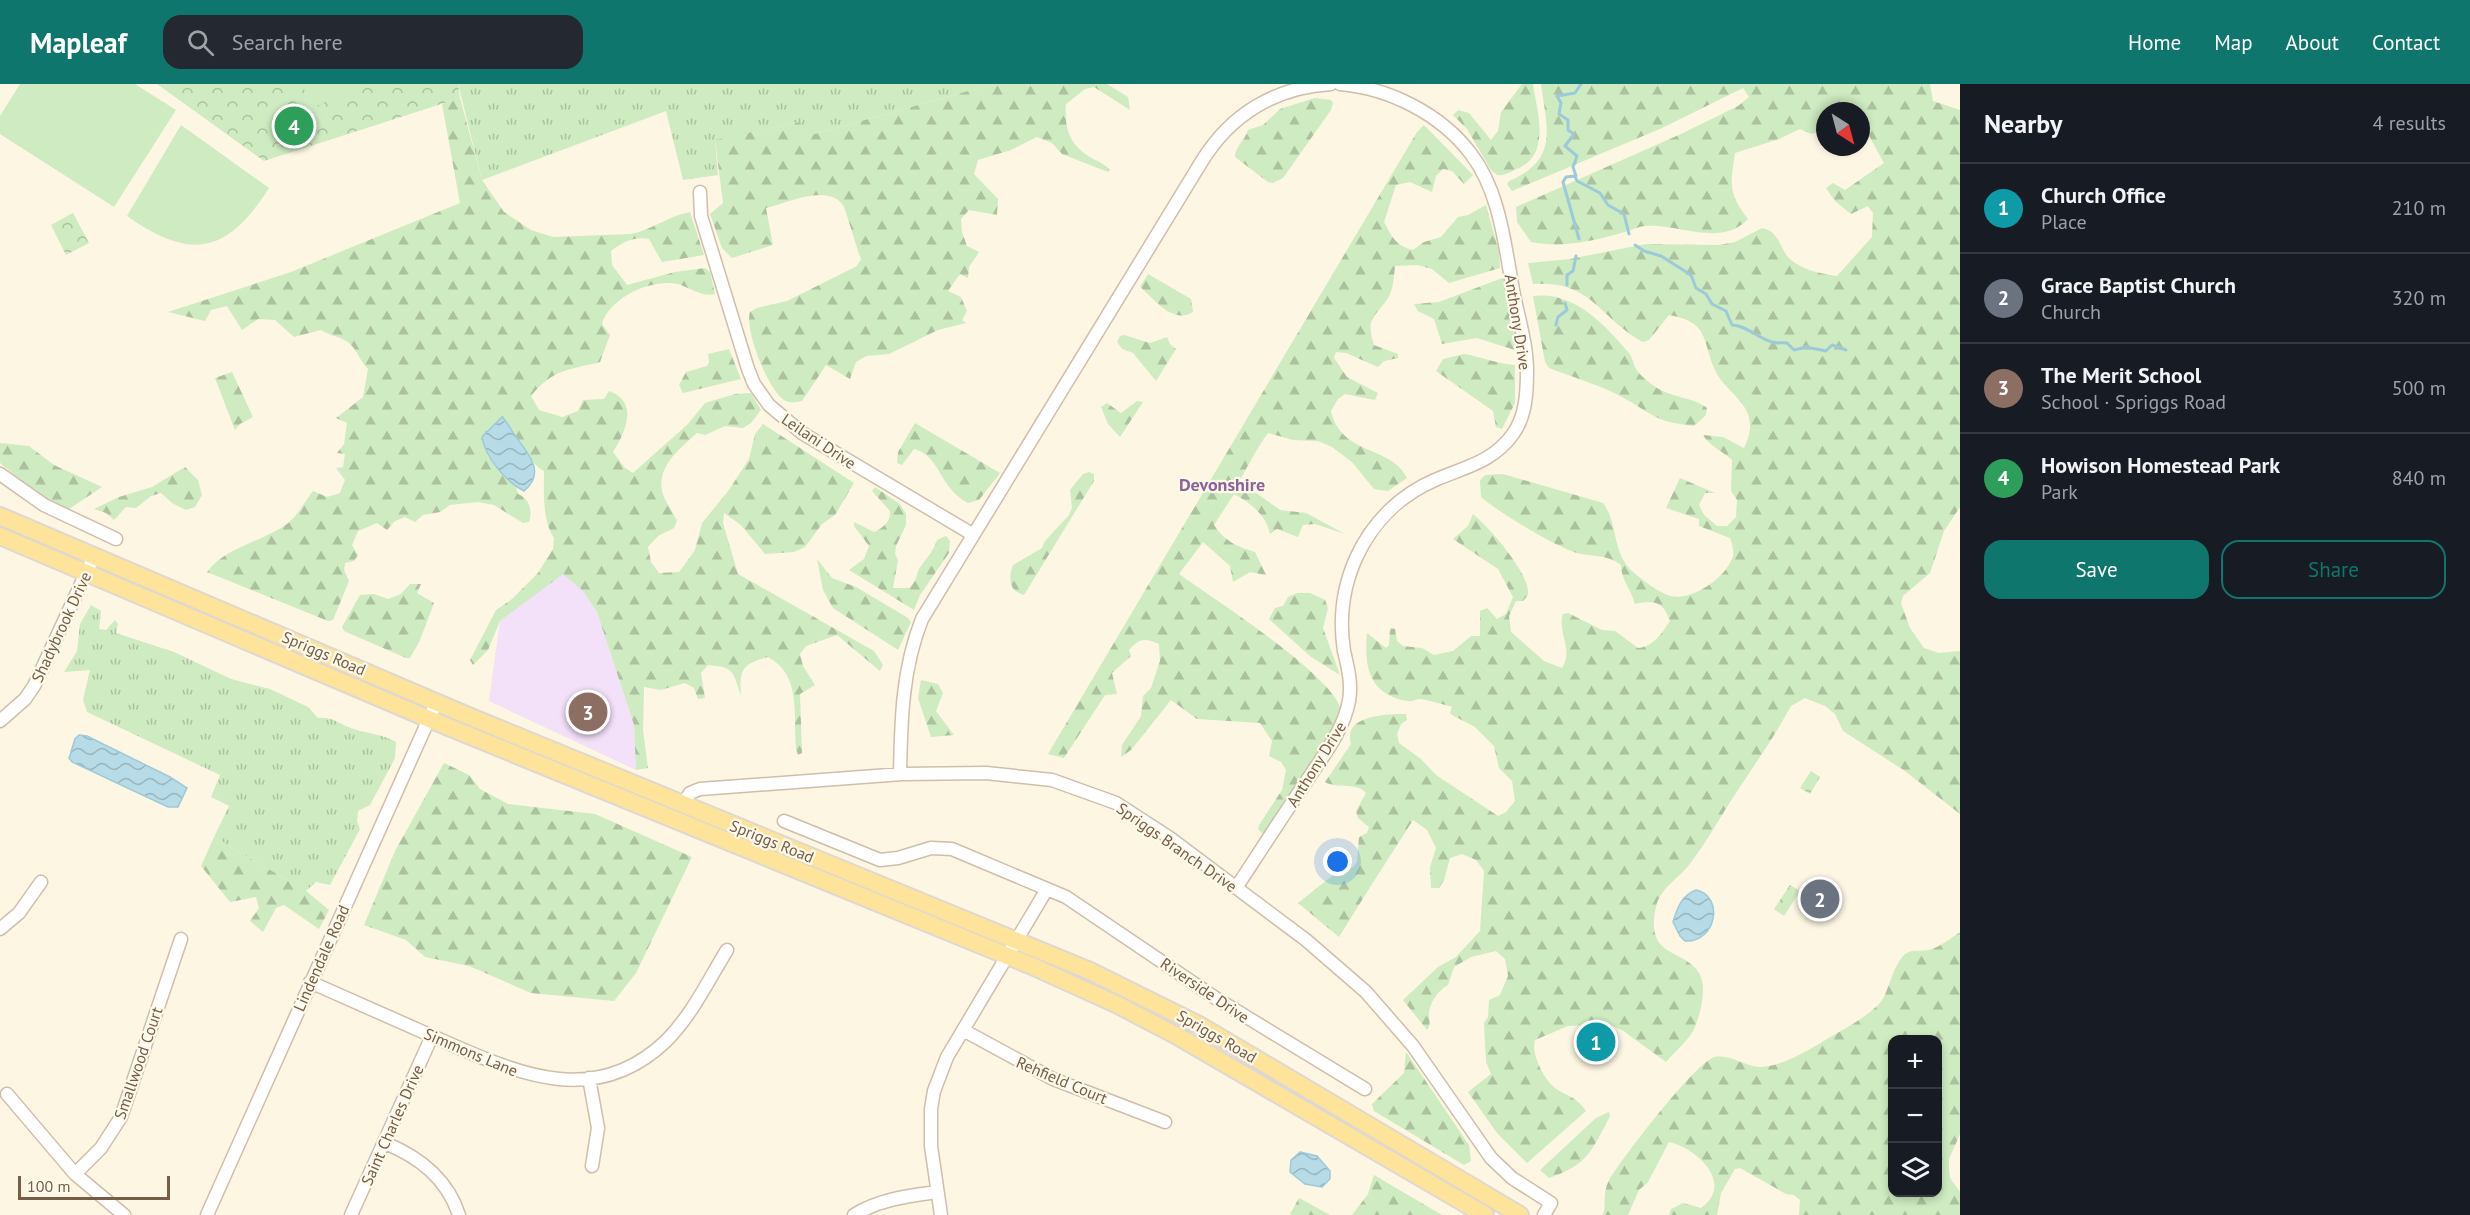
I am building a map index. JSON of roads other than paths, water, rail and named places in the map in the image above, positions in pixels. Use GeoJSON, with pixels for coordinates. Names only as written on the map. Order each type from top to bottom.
{"type":"FeatureCollection","features":[{"type":"Feature","properties":{"kind":"main road","name":"Spriggs Road"},"geometry":{"type":"LineString","coordinates":[[0,516],[437,702],[1121,985],[1201,1026],[1520,1215]]}},
{"type":"Feature","properties":{"kind":"main road","name":"Spriggs Road"},"geometry":{"type":"LineString","coordinates":[[0,536],[429,719],[1008,957],[1118,1005],[1179,1037],[1485,1215]]}},
{"type":"Feature","properties":{"kind":"street"},"geometry":{"type":"LineString","coordinates":[[900,774],[904,688],[914,642],[931,603],[1216,141],[1236,120],[1270,98],[1303,87],[1331,84]]}},
{"type":"Feature","properties":{"kind":"street","name":"Anthony Drive"},"geometry":{"type":"LineString","coordinates":[[1236,888],[1342,724],[1350,687],[1342,635],[1344,595],[1361,546],[1374,527],[1399,501],[1428,483],[1496,454],[1514,432],[1524,409],[1527,372],[1524,344],[1499,222],[1480,168],[1461,143],[1419,110],[1378,91],[1340,84]]}},
{"type":"Feature","properties":{"kind":"street","name":"Leilani Drive"},"geometry":{"type":"LineString","coordinates":[[700,192],[701,216],[748,369],[753,384],[769,405],[802,433],[972,534]]}},
{"type":"Feature","properties":{"kind":"street"},"geometry":{"type":"LineString","coordinates":[[0,474],[44,505],[116,539]]}},
{"type":"Feature","properties":{"kind":"street","name":"Shadybrook Drive"},"geometry":{"type":"LineString","coordinates":[[0,721],[12,712],[34,686],[94,556]]}},
{"type":"Feature","properties":{"kind":"street","name":"Lindendale Road"},"geometry":{"type":"LineString","coordinates":[[207,1215],[437,702]]}},
{"type":"Feature","properties":{"kind":"street","name":"Spriggs Branch Drive"},"geometry":{"type":"LineString","coordinates":[[682,804],[695,790],[900,774],[986,772],[1071,785],[1116,803],[1139,816],[1306,940],[1366,992],[1413,1046],[1491,1158],[1512,1178],[1551,1203],[1544,1215]]}},
{"type":"Feature","properties":{"kind":"street","name":"Riverside Drive"},"geometry":{"type":"LineString","coordinates":[[784,821],[880,860],[898,858],[931,848],[952,849],[1071,900],[1217,999],[1365,1089]]}},
{"type":"Feature","properties":{"kind":"street"},"geometry":{"type":"LineString","coordinates":[[0,929],[18,913],[41,882]]}},
{"type":"Feature","properties":{"kind":"street"},"geometry":{"type":"LineString","coordinates":[[941,1215],[931,1146],[931,1109],[941,1070],[1047,889]]}},
{"type":"Feature","properties":{"kind":"street","name":"Smallwood Court"},"geometry":{"type":"LineString","coordinates":[[75,1174],[101,1148],[121,1117],[181,939]]}},
{"type":"Feature","properties":{"kind":"street","name":"Simmons Lane"},"geometry":{"type":"LineString","coordinates":[[310,982],[521,1074],[545,1078],[589,1078],[621,1070],[637,1062],[666,1041],[688,1014],[727,950]]}},
{"type":"Feature","properties":{"kind":"street","name":"Rehfield Court"},"geometry":{"type":"LineString","coordinates":[[963,1030],[1053,1079],[1165,1122]]}},
{"type":"Feature","properties":{"kind":"street","name":"Saint Charles Drive"},"geometry":{"type":"LineString","coordinates":[[351,1215],[432,1036]]}},
{"type":"Feature","properties":{"kind":"street"},"geometry":{"type":"LineString","coordinates":[[589,1078],[598,1128],[597,1153],[592,1166]]}},
{"type":"Feature","properties":{"kind":"street"},"geometry":{"type":"LineString","coordinates":[[7,1094],[75,1174],[124,1215]]}},
{"type":"Feature","properties":{"kind":"street"},"geometry":{"type":"LineString","coordinates":[[385,1143],[403,1151],[429,1168],[450,1196],[459,1215]]}},
{"type":"Feature","properties":{"kind":"street"},"geometry":{"type":"LineString","coordinates":[[854,1215],[880,1202],[937,1192]]}},
{"type":"Feature","properties":{"kind":"water"},"geometry":{"type":"Polygon","coordinates":[[[502,417],[526,450],[535,470],[531,484],[524,491],[510,482],[497,468],[484,445],[482,437],[502,417]]]}},
{"type":"Feature","properties":{"kind":"water"},"geometry":{"type":"Polygon","coordinates":[[[79,735],[87,736],[170,777],[187,788],[178,807],[168,807],[72,762],[69,758],[75,739],[79,735]]]}},
{"type":"Feature","properties":{"kind":"water"},"geometry":{"type":"Polygon","coordinates":[[[1696,890],[1705,894],[1711,901],[1713,918],[1704,935],[1696,940],[1685,941],[1673,922],[1681,903],[1687,895],[1696,890]]]}},
{"type":"Feature","properties":{"kind":"water"},"geometry":{"type":"Polygon","coordinates":[[[1300,1152],[1317,1156],[1330,1171],[1330,1179],[1322,1187],[1305,1184],[1290,1172],[1291,1160],[1300,1152]]]}},
{"type":"Feature","properties":{"kind":"waterway"},"geometry":{"type":"LineString","coordinates":[[1579,239],[1563,182],[1566,177],[1576,176],[1573,167],[1577,156],[1565,146],[1574,134],[1568,130],[1568,120],[1559,114],[1561,103],[1557,96],[1575,93],[1581,84]]}},
{"type":"Feature","properties":{"kind":"waterway"},"geometry":{"type":"LineString","coordinates":[[1575,176],[1577,181],[1600,193],[1608,205],[1624,214],[1629,234]]}},
{"type":"Feature","properties":{"kind":"waterway"},"geometry":{"type":"LineString","coordinates":[[1635,245],[1644,251],[1661,256],[1691,275],[1696,288],[1706,294],[1712,304],[1726,311],[1732,325],[1742,327],[1772,342],[1787,343],[1794,350],[1806,347],[1826,351],[1832,345],[1846,350]]}},
{"type":"Feature","properties":{"kind":"waterway"},"geometry":{"type":"LineString","coordinates":[[1567,285],[1567,275],[1573,271],[1576,256]]}},
{"type":"Feature","properties":{"kind":"waterway"},"geometry":{"type":"LineString","coordinates":[[1556,325],[1558,317],[1567,310],[1565,303]]}},
{"type":"Feature","properties":{"kind":"place","name":"Howison Homestead Park"},"geometry":{"type":"Point","coordinates":[294,126]}},
{"type":"Feature","properties":{"kind":"place","name":"The Merit School"},"geometry":{"type":"Point","coordinates":[588,712]}},
{"type":"Feature","properties":{"kind":"place","name":"Grace Baptist Church"},"geometry":{"type":"Point","coordinates":[1820,899]}},
{"type":"Feature","properties":{"kind":"place","name":"Church Office"},"geometry":{"type":"Point","coordinates":[1596,1042]}},
{"type":"Feature","properties":{"kind":"district","name":"Devonshire"},"geometry":{"type":"Point","coordinates":[1222,484]}}]}
